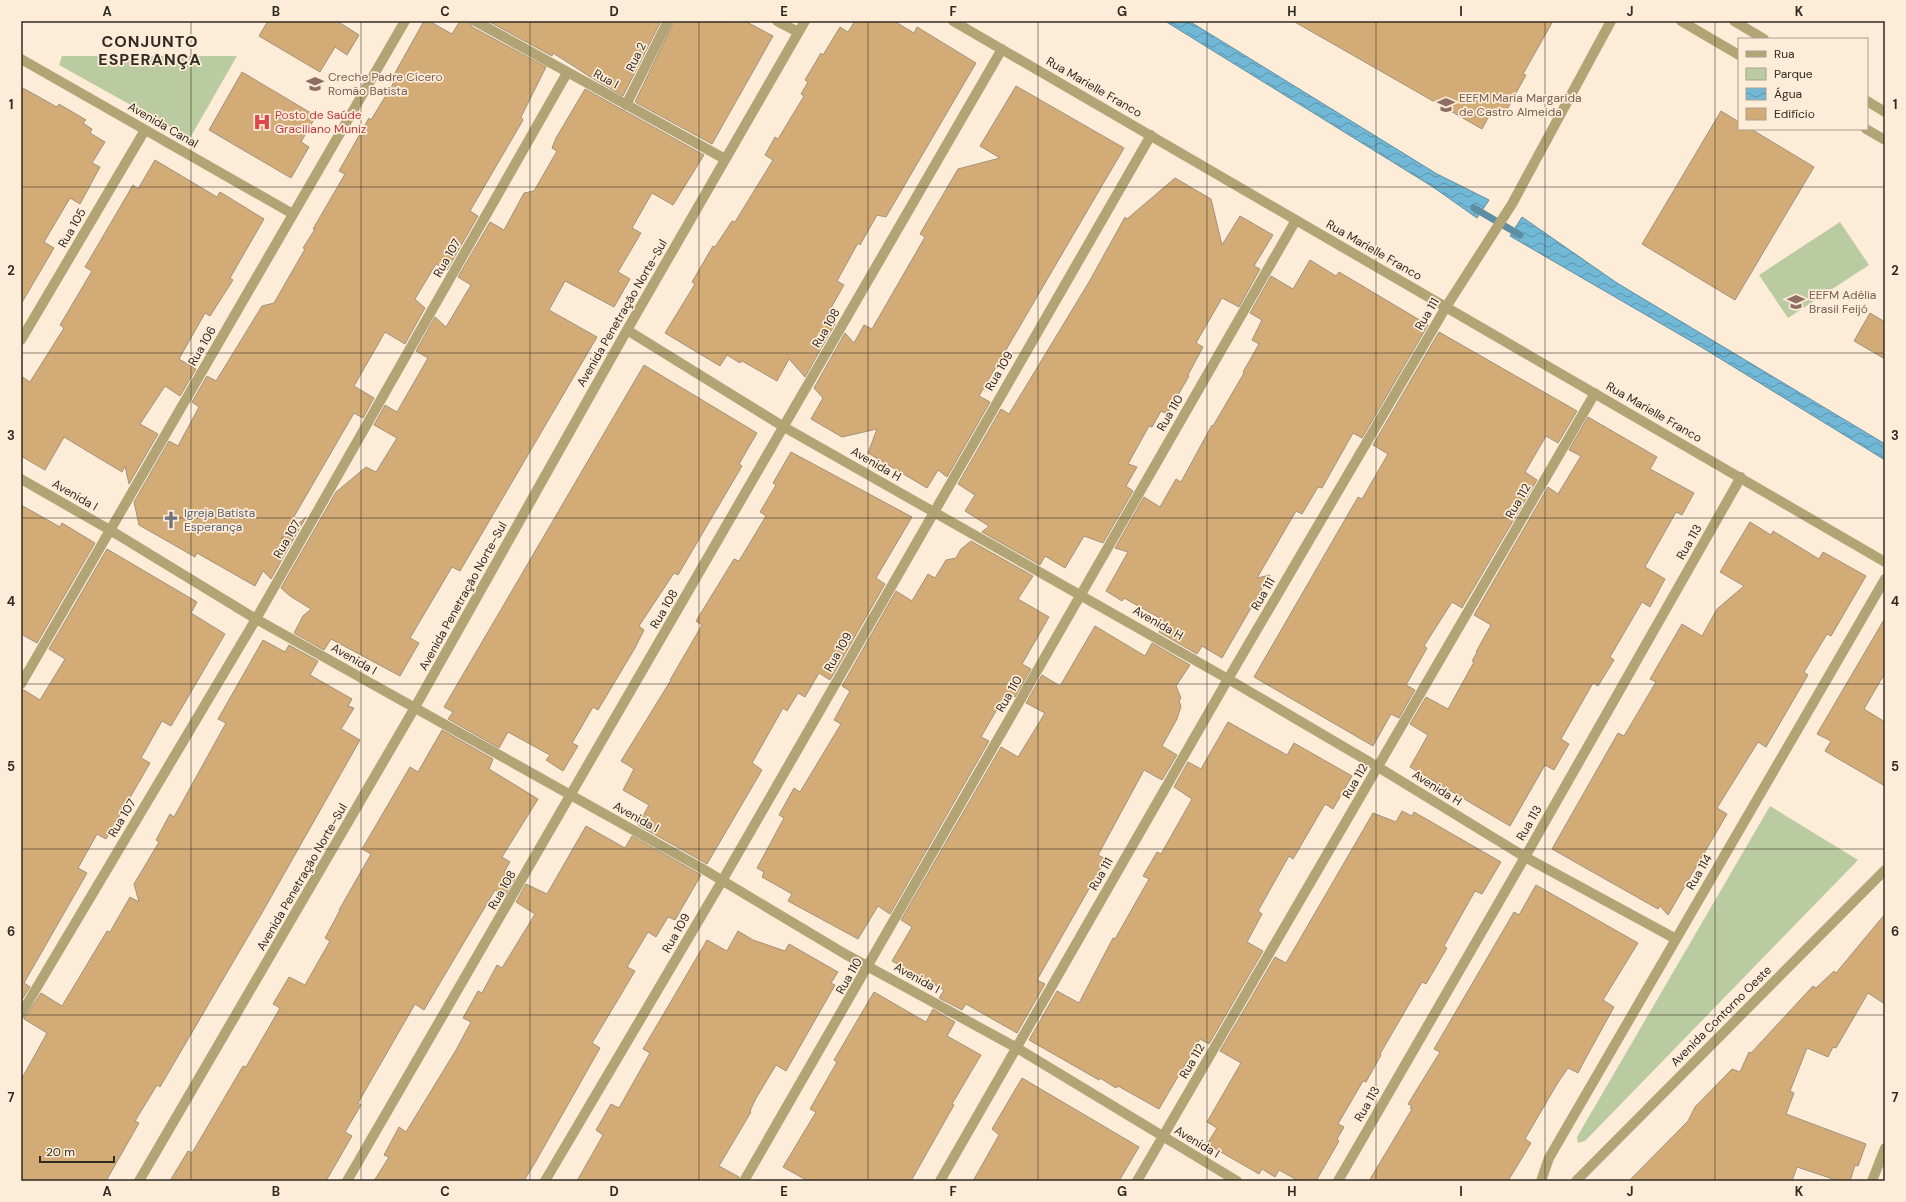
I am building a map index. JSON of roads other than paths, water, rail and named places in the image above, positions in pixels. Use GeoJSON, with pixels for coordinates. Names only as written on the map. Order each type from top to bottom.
{"type":"FeatureCollection","features":[{"type":"Feature","properties":{"kind":"street","name":"Rua 106"},"geometry":{"type":"LineString","coordinates":[[21,684],[405,21]]}},
{"type":"Feature","properties":{"kind":"street","name":"Rua I"},"geometry":{"type":"LineString","coordinates":[[475,21],[725,159]]}},
{"type":"Feature","properties":{"kind":"street","name":"Rua 2"},"geometry":{"type":"LineString","coordinates":[[626,105],[668,21]]}},
{"type":"Feature","properties":{"kind":"street"},"geometry":{"type":"LineString","coordinates":[[777,21],[798,32]]}},
{"type":"Feature","properties":{"kind":"street","name":"Avenida Penetração Norte-Sul"},"geometry":{"type":"LineString","coordinates":[[139,1181],[414,709],[627,330],[805,21]]}},
{"type":"Feature","properties":{"kind":"street","name":"Rua Marielle Franco"},"geometry":{"type":"LineString","coordinates":[[953,21],[1741,477],[1885,562]]}},
{"type":"Feature","properties":{"kind":"street","name":"Rua 111"},"geometry":{"type":"LineString","coordinates":[[940,1181],[1228,678],[1446,307],[1512,204],[1611,21]]}},
{"type":"Feature","properties":{"kind":"street"},"geometry":{"type":"LineString","coordinates":[[1680,21],[1738,54]]}},
{"type":"Feature","properties":{"kind":"street"},"geometry":{"type":"LineString","coordinates":[[1734,21],[1762,38]]}},
{"type":"Feature","properties":{"kind":"street","name":"Rua 108"},"geometry":{"type":"LineString","coordinates":[[348,1181],[1002,49]]}},
{"type":"Feature","properties":{"kind":"street","name":"Avenida Canal"},"geometry":{"type":"LineString","coordinates":[[21,59],[293,214]]}},
{"type":"Feature","properties":{"kind":"street","name":"Rua 107"},"geometry":{"type":"LineString","coordinates":[[21,1014],[256,619],[568,73]]}},
{"type":"Feature","properties":{"kind":"street"},"geometry":{"type":"LineString","coordinates":[[1868,102],[1885,112]]}},
{"type":"Feature","properties":{"kind":"street","name":"Rua 105"},"geometry":{"type":"LineString","coordinates":[[21,340],[145,130]]}},
{"type":"Feature","properties":{"kind":"street"},"geometry":{"type":"LineString","coordinates":[[1868,130],[1885,140]]}},
{"type":"Feature","properties":{"kind":"street","name":"Rua 109"},"geometry":{"type":"LineString","coordinates":[[545,1181],[722,881],[933,512],[1151,136]]}},
{"type":"Feature","properties":{"kind":"street","name":"Rua 110"},"geometry":{"type":"LineString","coordinates":[[744,1181],[869,966],[1080,594],[1296,220]]}},
{"type":"Feature","properties":{"kind":"street","name":"Avenida H"},"geometry":{"type":"LineString","coordinates":[[627,330],[784,427],[1228,678],[1525,857],[1676,939]]}},
{"type":"Feature","properties":{"kind":"street","name":"Rua 112"},"geometry":{"type":"LineString","coordinates":[[1137,1181],[1595,393]]}},
{"type":"Feature","properties":{"kind":"street","name":"Rua 113"},"geometry":{"type":"LineString","coordinates":[[1338,1181],[1525,857],[1741,477]]}},
{"type":"Feature","properties":{"kind":"street","name":"Avenida I"},"geometry":{"type":"LineString","coordinates":[[21,479],[110,530],[256,619],[722,881],[869,966],[1017,1048],[1237,1181]]}},
{"type":"Feature","properties":{"kind":"street","name":"Rua 114"},"geometry":{"type":"LineString","coordinates":[[1541,1181],[1549,1158],[1885,579]]}},
{"type":"Feature","properties":{"kind":"street","name":"Avenida Contorno Oeste"},"geometry":{"type":"LineString","coordinates":[[1576,1181],[1885,870]]}},
{"type":"Feature","properties":{"kind":"street"},"geometry":{"type":"LineString","coordinates":[[1872,1181],[1885,1148]]}},
{"type":"Feature","properties":{"kind":"water"},"geometry":{"type":"Polygon","coordinates":[[[1165,21],[1189,21],[1437,174],[1489,200],[1477,218],[1433,187],[1165,21]]]}},
{"type":"Feature","properties":{"kind":"water"},"geometry":{"type":"Polygon","coordinates":[[[1522,217],[1617,283],[1885,444],[1885,460],[1703,348],[1510,236],[1522,217]]]}},
{"type":"Feature","properties":{"kind":"waterway"},"geometry":{"type":"LineString","coordinates":[[1474,208],[1520,235]]}},
{"type":"Feature","properties":{"kind":"place","name":"Creche Padre Cícero Romão Batista"},"geometry":{"type":"Point","coordinates":[315,84]}},
{"type":"Feature","properties":{"kind":"place","name":"EEFM Maria Margarida de Castro Almeida"},"geometry":{"type":"Point","coordinates":[1446,105]}},
{"type":"Feature","properties":{"kind":"place","name":"Posto de Saúde Graciliano Muniz"},"geometry":{"type":"Point","coordinates":[262,122]}},
{"type":"Feature","properties":{"kind":"place","name":"EEFM Adélia Brasil Feijó"},"geometry":{"type":"Point","coordinates":[1796,302]}},
{"type":"Feature","properties":{"kind":"place","name":"Igreja Batista Esperança"},"geometry":{"type":"Point","coordinates":[171,520]}},
{"type":"Feature","properties":{"kind":"district","name":"CONJUNTO ESPERANÇA"},"geometry":{"type":"Point","coordinates":[150,50]}}]}
